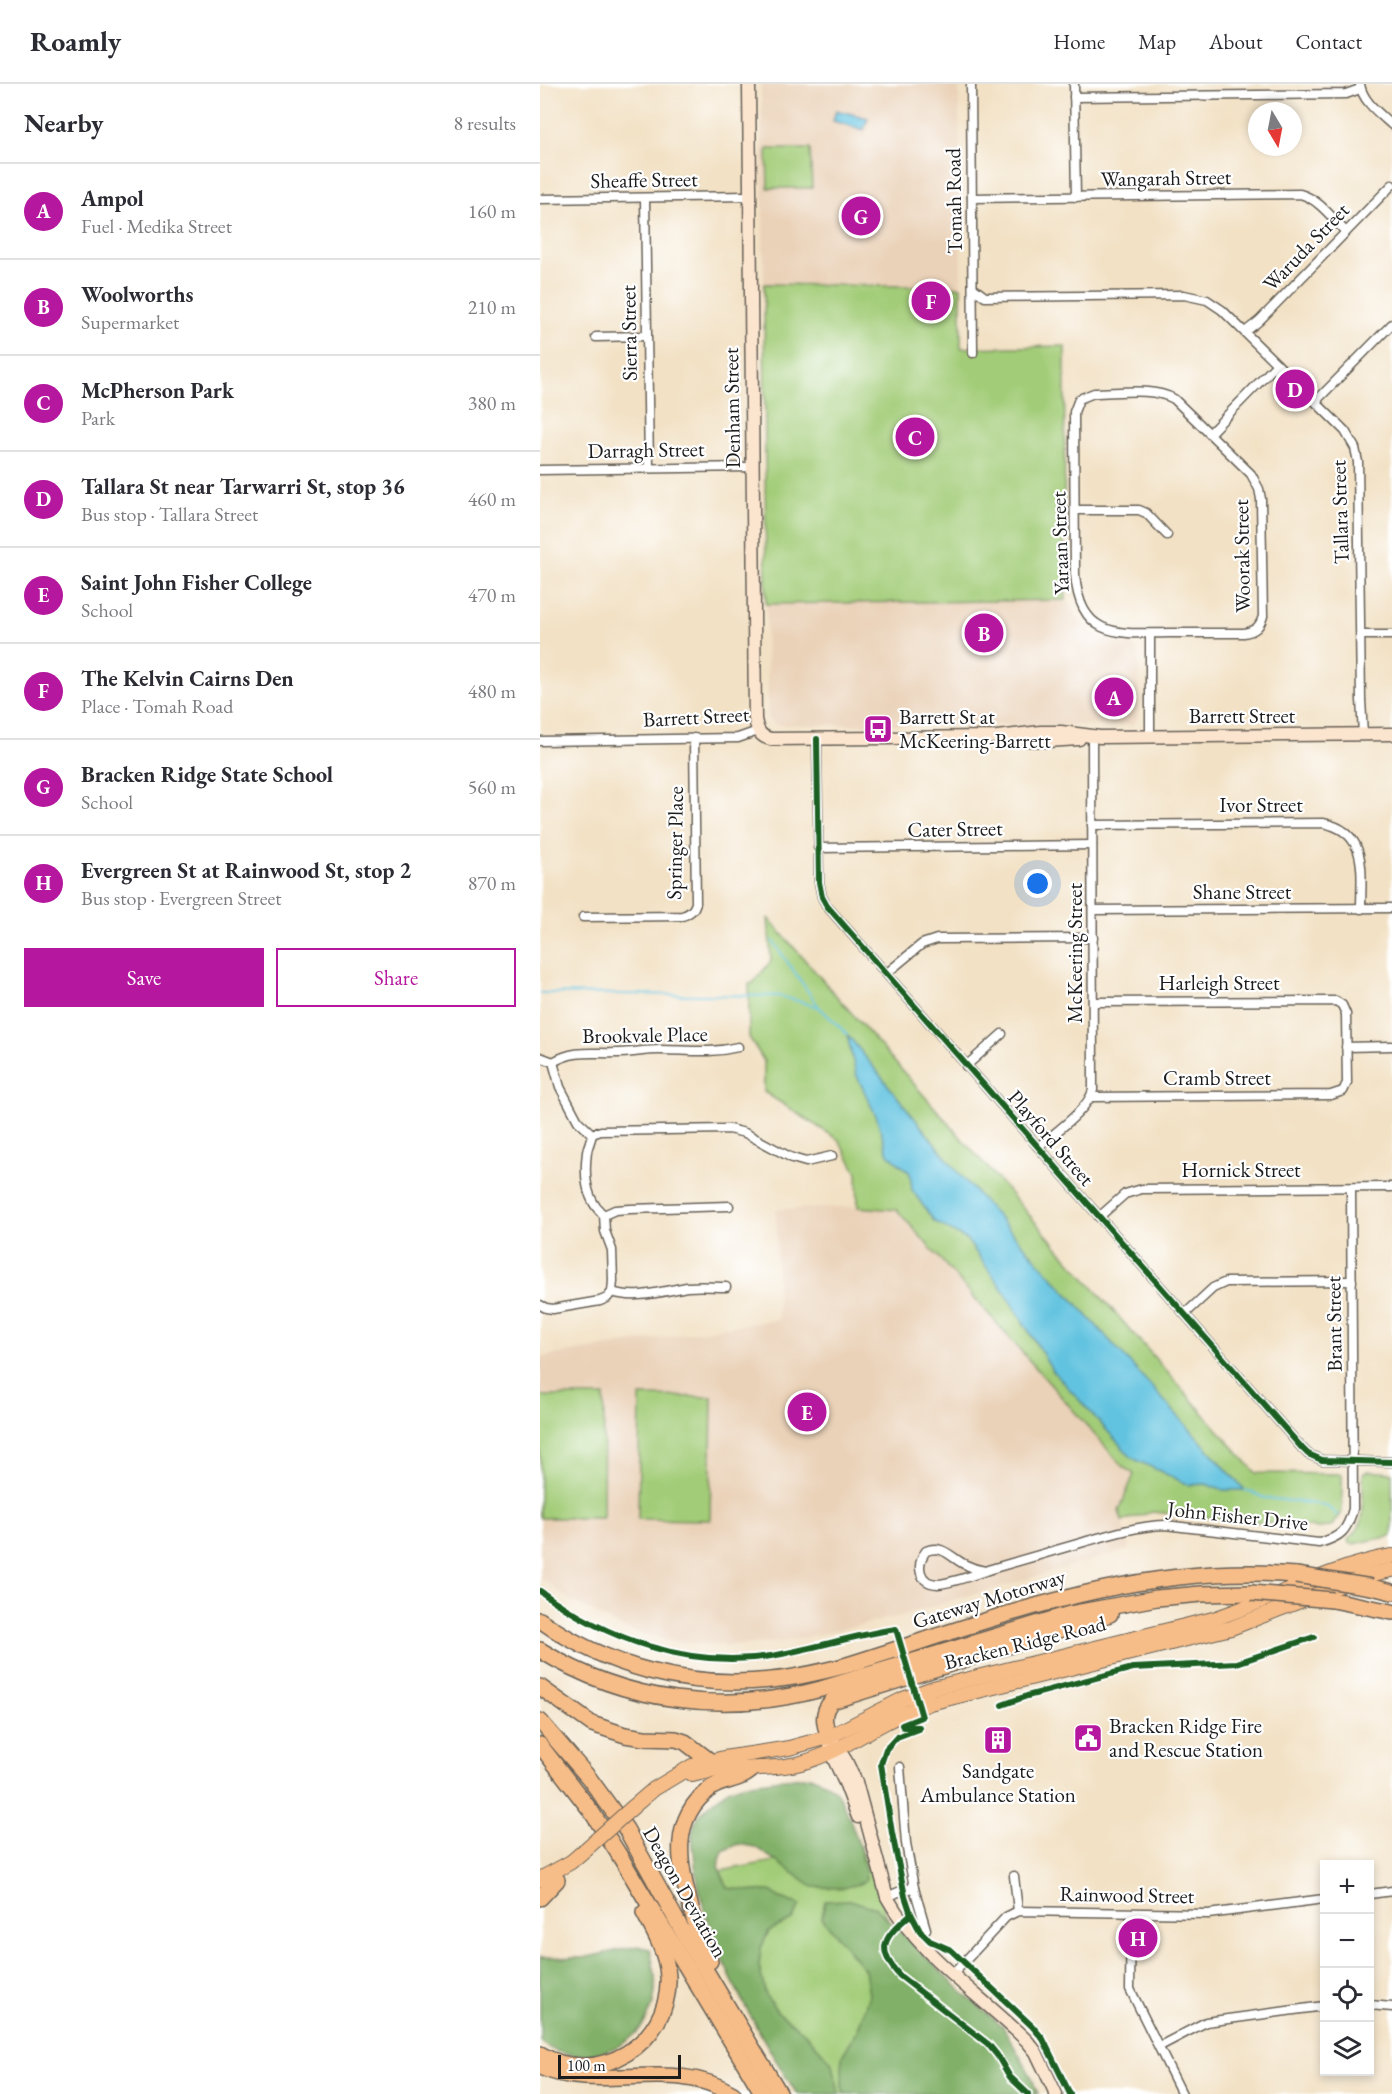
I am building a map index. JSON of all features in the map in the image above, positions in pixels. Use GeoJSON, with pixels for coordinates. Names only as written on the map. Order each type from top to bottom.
{"type":"FeatureCollection","features":[{"type":"Feature","properties":{"kind":"highway","name":"Gateway Motorway"},"geometry":{"type":"LineString","coordinates":[[540,1620],[573,1641],[629,1665],[664,1675],[730,1682],[771,1680],[809,1674],[1071,1596],[1163,1578],[1214,1574],[1296,1575],[1392,1592]]}},
{"type":"Feature","properties":{"kind":"highway","name":"Gateway Motorway"},"geometry":{"type":"LineString","coordinates":[[540,1650],[598,1680],[634,1691],[676,1700],[710,1703],[762,1701],[821,1689],[1061,1616],[1132,1601],[1201,1594],[1251,1593],[1333,1600],[1392,1612]]}},
{"type":"Feature","properties":{"kind":"highway"},"geometry":{"type":"LineString","coordinates":[[833,1746],[825,1726],[824,1712],[832,1701],[1119,1612],[1132,1601]]}},
{"type":"Feature","properties":{"kind":"highway"},"geometry":{"type":"LineString","coordinates":[[540,1687],[592,1724],[625,1735],[676,1739],[684,1742],[710,1761]]}},
{"type":"Feature","properties":{"kind":"highway","name":"Deagon Deviation"},"geometry":{"type":"LineString","coordinates":[[540,1721],[589,1778],[614,1812],[780,2094]]}},
{"type":"Feature","properties":{"kind":"highway","name":"Deagon Deviation"},"geometry":{"type":"LineString","coordinates":[[540,1745],[591,1811],[618,1853],[763,2094]]}},
{"type":"Feature","properties":{"kind":"highway"},"geometry":{"type":"LineString","coordinates":[[727,2005],[724,1987],[700,1938],[684,1882],[680,1850],[684,1824],[699,1799],[712,1788],[741,1777],[753,1769]]}},
{"type":"Feature","properties":{"kind":"highway"},"geometry":{"type":"LineString","coordinates":[[540,2054],[558,2063],[572,2065],[591,2066],[610,2062],[622,2057],[642,2043],[657,2024],[662,2013],[668,1989],[665,1960],[646,1917],[619,1869],[618,1853]]}},
{"type":"Feature","properties":{"kind":"highway"},"geometry":{"type":"LineString","coordinates":[[540,1898],[557,1880]]}},
{"type":"Feature","properties":{"kind":"highway"},"geometry":{"type":"LineString","coordinates":[[540,2067],[554,2073],[581,2078],[678,2075],[705,2081],[734,2094]]}},
{"type":"Feature","properties":{"kind":"main road","name":"Bracken Ridge Road"},"geometry":{"type":"LineString","coordinates":[[540,1887],[557,1880],[571,1862],[633,1807],[654,1789],[682,1771],[710,1761],[789,1748],[833,1746],[903,1699],[933,1688],[1213,1619],[1255,1605],[1346,1568],[1392,1556]]}},
{"type":"Feature","properties":{"kind":"main road","name":"Bracken Ridge Road"},"geometry":{"type":"LineString","coordinates":[[673,1778],[712,1771],[789,1766],[930,1703],[1231,1628],[1364,1576],[1392,1570]]}},
{"type":"Feature","properties":{"kind":"main road","name":"Bracken Ridge Road"},"geometry":{"type":"LineString","coordinates":[[540,1879],[571,1862]]}},
{"type":"Feature","properties":{"kind":"street","name":"Denham Street"},"geometry":{"type":"LineString","coordinates":[[749,84],[755,719],[758,730]]}},
{"type":"Feature","properties":{"kind":"street","name":"Tomah Road"},"geometry":{"type":"LineString","coordinates":[[971,84],[973,353]]}},
{"type":"Feature","properties":{"kind":"street"},"geometry":{"type":"LineString","coordinates":[[1074,84],[1076,197]]}},
{"type":"Feature","properties":{"kind":"street"},"geometry":{"type":"LineString","coordinates":[[1074,97],[1346,94],[1360,87],[1365,98],[1392,125]]}},
{"type":"Feature","properties":{"kind":"street","name":"Waruda Street"},"geometry":{"type":"LineString","coordinates":[[1245,332],[1259,321],[1392,185]]}},
{"type":"Feature","properties":{"kind":"street","name":"Wangarah Street"},"geometry":{"type":"LineString","coordinates":[[972,198],[1300,194],[1309,196],[1317,202],[1346,232]]}},
{"type":"Feature","properties":{"kind":"street","name":"Sheaffe Street"},"geometry":{"type":"LineString","coordinates":[[540,199],[749,196]]}},
{"type":"Feature","properties":{"kind":"street","name":"Sierra Street"},"geometry":{"type":"LineString","coordinates":[[645,198],[649,468]]}},
{"type":"Feature","properties":{"kind":"street","name":"Tallara Street"},"geometry":{"type":"LineString","coordinates":[[973,288],[985,297],[1194,296],[1214,304],[1316,401],[1349,436],[1357,456],[1361,700],[1364,735]]}},
{"type":"Feature","properties":{"kind":"street"},"geometry":{"type":"LineString","coordinates":[[1316,401],[1392,324]]}},
{"type":"Feature","properties":{"kind":"street"},"geometry":{"type":"LineString","coordinates":[[596,337],[646,336]]}},
{"type":"Feature","properties":{"kind":"street"},"geometry":{"type":"LineString","coordinates":[[1210,433],[1277,364]]}},
{"type":"Feature","properties":{"kind":"street","name":"Woorak Street"},"geometry":{"type":"LineString","coordinates":[[1079,399],[1094,393],[1167,395],[1174,399],[1251,474],[1259,489],[1261,499],[1263,616],[1258,627]]}},
{"type":"Feature","properties":{"kind":"street","name":"Yaraan Street"},"geometry":{"type":"LineString","coordinates":[[1079,399],[1074,412],[1075,574],[1077,595],[1081,606],[1094,622],[1106,630],[1126,633],[1244,633],[1258,627]]}},
{"type":"Feature","properties":{"kind":"street","name":"Darragh Street"},"geometry":{"type":"LineString","coordinates":[[540,470],[752,467]]}},
{"type":"Feature","properties":{"kind":"street"},"geometry":{"type":"LineString","coordinates":[[1076,510],[1139,510],[1146,513],[1167,535]]}},
{"type":"Feature","properties":{"kind":"street"},"geometry":{"type":"LineString","coordinates":[[1150,634],[1150,736]]}},
{"type":"Feature","properties":{"kind":"street"},"geometry":{"type":"LineString","coordinates":[[1361,636],[1392,634]]}},
{"type":"Feature","properties":{"kind":"street","name":"Barrett Street"},"geometry":{"type":"LineString","coordinates":[[540,741],[738,738],[758,730],[767,738],[817,739],[997,737],[1041,732],[1092,736],[1392,734]]}},
{"type":"Feature","properties":{"kind":"street","name":"McKeering Street"},"geometry":{"type":"LineString","coordinates":[[1091,1097],[1094,1002],[1092,736]]}},
{"type":"Feature","properties":{"kind":"street","name":"Springer Place"},"geometry":{"type":"LineString","coordinates":[[583,917],[682,916],[691,912],[695,907],[694,738]]}},
{"type":"Feature","properties":{"kind":"street","name":"Playford Street"},"geometry":{"type":"LineString","coordinates":[[817,739],[819,882],[822,897],[827,906],[1302,1448],[1315,1458],[1322,1460],[1392,1462]]}},
{"type":"Feature","properties":{"kind":"street","name":"Ivor Street"},"geometry":{"type":"LineString","coordinates":[[1092,825],[1323,823],[1333,825],[1351,837],[1359,854],[1361,909]]}},
{"type":"Feature","properties":{"kind":"street","name":"Cater Street"},"geometry":{"type":"LineString","coordinates":[[818,848],[1092,845]]}},
{"type":"Feature","properties":{"kind":"street","name":"Shane Street"},"geometry":{"type":"LineString","coordinates":[[1093,910],[1392,908]]}},
{"type":"Feature","properties":{"kind":"street"},"geometry":{"type":"LineString","coordinates":[[887,973],[922,944],[937,939],[1093,938]]}},
{"type":"Feature","properties":{"kind":"street","name":"Harleigh Street"},"geometry":{"type":"LineString","coordinates":[[1094,1002],[1330,1001],[1346,1003],[1346,1047]]}},
{"type":"Feature","properties":{"kind":"street"},"geometry":{"type":"LineString","coordinates":[[966,1066],[1002,1034]]}},
{"type":"Feature","properties":{"kind":"street"},"geometry":{"type":"LineString","coordinates":[[1346,1047],[1392,1046]]}},
{"type":"Feature","properties":{"kind":"street","name":"Brookvale Place"},"geometry":{"type":"LineString","coordinates":[[553,1062],[564,1055],[576,1053],[657,1050],[717,1052],[738,1047]]}},
{"type":"Feature","properties":{"kind":"street","name":"Cramb Street"},"geometry":{"type":"LineString","coordinates":[[1091,1097],[1346,1094],[1346,1047]]}},
{"type":"Feature","properties":{"kind":"street"},"geometry":{"type":"LineString","coordinates":[[540,1058],[553,1062],[560,1087],[578,1121],[592,1134]]}},
{"type":"Feature","properties":{"kind":"street"},"geometry":{"type":"LineString","coordinates":[[1038,1147],[1091,1097]]}},
{"type":"Feature","properties":{"kind":"street"},"geometry":{"type":"LineString","coordinates":[[592,1134],[601,1131],[729,1130],[746,1133],[792,1158],[806,1162],[832,1156]]}},
{"type":"Feature","properties":{"kind":"street"},"geometry":{"type":"LineString","coordinates":[[540,1305],[553,1309],[600,1301],[612,1292],[612,1250],[605,1231],[604,1215],[589,1197],[587,1188],[587,1149],[592,1134]]}},
{"type":"Feature","properties":{"kind":"street","name":"Hornick Street"},"geometry":{"type":"LineString","coordinates":[[1099,1217],[1125,1194],[1142,1189],[1392,1187]]}},
{"type":"Feature","properties":{"kind":"street","name":"Brant Street"},"geometry":{"type":"LineString","coordinates":[[1351,1188],[1353,1460]]}},
{"type":"Feature","properties":{"kind":"street"},"geometry":{"type":"LineString","coordinates":[[604,1215],[615,1210],[729,1206]]}},
{"type":"Feature","properties":{"kind":"street"},"geometry":{"type":"LineString","coordinates":[[1185,1314],[1213,1288],[1226,1282],[1352,1281]]}},
{"type":"Feature","properties":{"kind":"street"},"geometry":{"type":"LineString","coordinates":[[612,1292],[623,1296],[691,1287],[726,1287]]}},
{"type":"Feature","properties":{"kind":"street","name":"John Fisher Drive"},"geometry":{"type":"LineString","coordinates":[[985,1571],[964,1564],[944,1550],[938,1549],[926,1551],[919,1562],[921,1575],[930,1583],[936,1584],[985,1571],[1146,1525],[1165,1525],[1319,1544],[1336,1538],[1348,1526],[1353,1509],[1353,1460]]}},
{"type":"Feature","properties":{"kind":"street"},"geometry":{"type":"LineString","coordinates":[[833,1746],[865,1836],[872,1844],[887,1897],[896,1914],[916,1938],[1028,2041],[1036,2052],[1056,2094]]}},
{"type":"Feature","properties":{"kind":"street"},"geometry":{"type":"LineString","coordinates":[[900,1767],[906,1843],[914,1888],[926,1929]]}},
{"type":"Feature","properties":{"kind":"street"},"geometry":{"type":"LineString","coordinates":[[954,1973],[1006,1917],[1018,1911],[1014,1876]]}},
{"type":"Feature","properties":{"kind":"street"},"geometry":{"type":"LineString","coordinates":[[887,1897],[914,1888]]}},
{"type":"Feature","properties":{"kind":"street"},"geometry":{"type":"LineString","coordinates":[[1374,1893],[1392,1891]]}},
{"type":"Feature","properties":{"kind":"street","name":"Rainwood Street"},"geometry":{"type":"LineString","coordinates":[[1018,1911],[1208,1914],[1320,1900]]}},
{"type":"Feature","properties":{"kind":"street"},"geometry":{"type":"LineString","coordinates":[[1131,1914],[1130,1989],[1182,2094]]}},
{"type":"Feature","properties":{"kind":"street"},"geometry":{"type":"LineString","coordinates":[[1374,2005],[1392,2007]]}},
{"type":"Feature","properties":{"kind":"street"},"geometry":{"type":"LineString","coordinates":[[1160,2046],[1206,2022],[1320,2007]]}},
{"type":"Feature","properties":{"kind":"shaded area"},"geometry":{"type":"Polygon","coordinates":[[[761,84],[959,84],[961,287],[764,284],[761,84]]]}},
{"type":"Feature","properties":{"kind":"shaded area"},"geometry":{"type":"Polygon","coordinates":[[[1066,600],[1070,603],[1076,616],[1094,634],[1113,642],[1127,643],[1136,648],[1139,655],[1138,718],[1132,725],[775,725],[768,717],[766,604],[1066,600]]]}},
{"type":"Feature","properties":{"kind":"shaded area"},"geometry":{"type":"Polygon","coordinates":[[[858,1207],[897,1210],[1123,1467],[1135,1474],[1119,1511],[1130,1549],[893,1618],[784,1642],[726,1646],[672,1641],[625,1629],[567,1598],[540,1577],[540,1357],[778,1319],[776,1209],[858,1207]]]}},
{"type":"Feature","properties":{"kind":"green space"},"geometry":{"type":"Polygon","coordinates":[[[767,149],[810,149],[812,188],[768,188],[767,149]]]}},
{"type":"Feature","properties":{"kind":"green space"},"geometry":{"type":"Polygon","coordinates":[[[764,284],[961,287],[961,348],[1065,346],[1064,569],[1066,600],[766,604],[764,284]]]}},
{"type":"Feature","properties":{"kind":"green space"},"geometry":{"type":"Polygon","coordinates":[[[768,918],[1256,1473],[1342,1474],[1342,1511],[1331,1527],[1317,1528],[1152,1512],[1122,1521],[1119,1511],[1134,1474],[1123,1467],[897,1210],[858,1207],[857,1173],[839,1140],[764,1092],[764,1061],[749,1037],[749,984],[753,983],[771,961],[768,918]]]}},
{"type":"Feature","properties":{"kind":"green space"},"geometry":{"type":"Polygon","coordinates":[[[540,1396],[604,1396],[603,1518],[540,1518],[540,1396]]]}},
{"type":"Feature","properties":{"kind":"green space"},"geometry":{"type":"Polygon","coordinates":[[[640,1396],[712,1397],[710,1520],[638,1519],[640,1396]]]}},
{"type":"Feature","properties":{"kind":"green space"},"geometry":{"type":"Polygon","coordinates":[[[1367,1471],[1392,1473],[1392,1536],[1353,1544],[1348,1540],[1361,1524],[1363,1474],[1367,1471]]]}},
{"type":"Feature","properties":{"kind":"green space"},"geometry":{"type":"Polygon","coordinates":[[[810,1776],[829,1785],[843,1804],[859,1845],[866,1880],[843,1888],[814,1887],[755,1847],[738,1844],[723,1851],[718,1866],[728,1888],[771,1891],[780,1898],[800,1905],[792,1920],[769,1931],[761,1948],[759,1966],[766,1996],[778,2012],[805,2033],[833,2064],[839,2094],[797,2094],[763,2039],[717,1946],[698,1883],[692,1841],[694,1823],[697,1818],[725,1792],[742,1785],[810,1776]]]}},
{"type":"Feature","properties":{"kind":"green space"},"geometry":{"type":"Polygon","coordinates":[[[860,1845],[889,1922],[889,2094],[815,2094],[744,1962],[715,1872],[860,1845]]]}},
{"type":"Feature","properties":{"kind":"green space"},"geometry":{"type":"Polygon","coordinates":[[[849,1900],[876,1908],[963,1993],[1003,2027],[1031,2076],[1038,2094],[845,2094],[842,2087],[842,2056],[858,2029],[869,1995],[865,1970],[822,1918],[825,1901],[849,1900]]]}},
{"type":"Feature","properties":{"kind":"green space"},"geometry":{"type":"Polygon","coordinates":[[[638,1946],[650,1949],[655,1973],[655,1988],[650,2012],[642,2026],[631,2038],[617,2047],[586,2055],[554,2050],[540,2042],[540,1957],[583,1958],[638,1946]]]}},
{"type":"Feature","properties":{"kind":"water"},"geometry":{"type":"Polygon","coordinates":[[[836,110],[868,118],[864,130],[833,121],[836,110]]]}},
{"type":"Feature","properties":{"kind":"water"},"geometry":{"type":"Polygon","coordinates":[[[847,1034],[961,1176],[1245,1490],[1221,1490],[1206,1484],[1189,1485],[1132,1458],[1053,1371],[1006,1294],[967,1240],[934,1221],[912,1190],[910,1173],[888,1154],[877,1118],[856,1074],[847,1034]]]}},
{"type":"Feature","properties":{"kind":"waterway"},"geometry":{"type":"LineString","coordinates":[[772,940],[819,1007],[847,1034]]}},
{"type":"Feature","properties":{"kind":"waterway"},"geometry":{"type":"LineString","coordinates":[[540,993],[780,996],[819,1007]]}},
{"type":"Feature","properties":{"kind":"waterway"},"geometry":{"type":"LineString","coordinates":[[1245,1490],[1265,1498],[1325,1505],[1337,1515]]}},
{"type":"Feature","properties":{"kind":"cycle path"},"geometry":{"type":"LineString","coordinates":[[817,739],[819,882],[822,897],[827,906],[1308,1454],[1322,1460],[1392,1462]]}},
{"type":"Feature","properties":{"kind":"cycle path"},"geometry":{"type":"LineString","coordinates":[[540,1591],[565,1608],[620,1636],[679,1654],[709,1658],[740,1659],[771,1656],[896,1629],[922,1717],[902,1725],[903,1727],[919,1727],[919,1729]]}},
{"type":"Feature","properties":{"kind":"cycle path"},"geometry":{"type":"LineString","coordinates":[[1002,1705],[1027,1696],[1133,1668],[1237,1663],[1314,1637]]}},
{"type":"Feature","properties":{"kind":"cycle path"},"geometry":{"type":"LineString","coordinates":[[918,1729],[897,1737],[886,1749],[881,1764],[892,1833],[911,1914],[920,1931],[930,1941],[951,1950],[1032,2026],[1043,2039],[1070,2094]]}},
{"type":"Feature","properties":{"kind":"cycle path"},"geometry":{"type":"LineString","coordinates":[[911,1914],[895,1929],[886,1942],[885,1949],[892,1966],[900,1976],[988,2044],[1010,2077],[1028,2094]]}},
{"type":"Feature","properties":{"kind":"place","name":"Bracken Ridge State School"},"geometry":{"type":"Point","coordinates":[861,216]}},
{"type":"Feature","properties":{"kind":"place","name":"The Kelvin Cairns Den"},"geometry":{"type":"Point","coordinates":[931,301]}},
{"type":"Feature","properties":{"kind":"place","name":"Tallara St near Tarwarri St, stop 36"},"geometry":{"type":"Point","coordinates":[1295,389]}},
{"type":"Feature","properties":{"kind":"place","name":"McPherson Park"},"geometry":{"type":"Point","coordinates":[915,437]}},
{"type":"Feature","properties":{"kind":"place","name":"Woolworths"},"geometry":{"type":"Point","coordinates":[984,633]}},
{"type":"Feature","properties":{"kind":"place","name":"Ampol"},"geometry":{"type":"Point","coordinates":[1114,697]}},
{"type":"Feature","properties":{"kind":"place","name":"Barrett St at McKeering-Barrett"},"geometry":{"type":"Point","coordinates":[878,729]}},
{"type":"Feature","properties":{"kind":"place","name":"Saint John Fisher College"},"geometry":{"type":"Point","coordinates":[807,1412]}},
{"type":"Feature","properties":{"kind":"place","name":"Bracken Ridge Fire and Rescue Station"},"geometry":{"type":"Point","coordinates":[1088,1738]}},
{"type":"Feature","properties":{"kind":"place","name":"Sandgate Ambulance Station"},"geometry":{"type":"Point","coordinates":[998,1740]}},
{"type":"Feature","properties":{"kind":"place","name":"Evergreen St at Rainwood St, stop 2"},"geometry":{"type":"Point","coordinates":[1138,1938]}}]}
